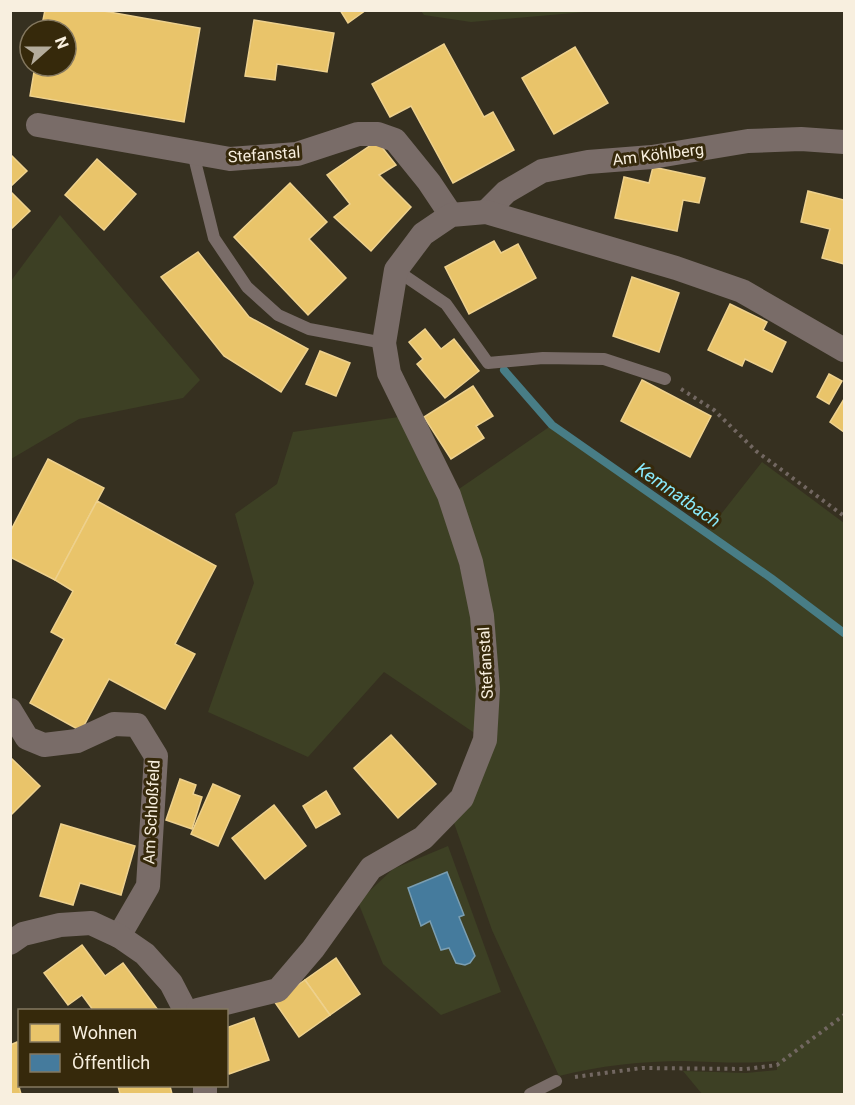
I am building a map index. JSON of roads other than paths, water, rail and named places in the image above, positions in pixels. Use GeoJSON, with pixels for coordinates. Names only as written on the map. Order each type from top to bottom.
{"type":"FeatureCollection","features":[{"type":"Feature","properties":{"kind":"street","name":"Stefanstal"},"geometry":{"type":"LineString","coordinates":[[39,125],[230,159],[297,154],[358,134],[378,134],[395,140],[429,182],[451,215]]}},
{"type":"Feature","properties":{"kind":"street","name":"Am Köhlberg"},"geometry":{"type":"LineString","coordinates":[[486,212],[506,192],[542,171],[588,162],[652,157],[748,141],[801,138],[844,142]]}},
{"type":"Feature","properties":{"kind":"street","name":"Stefanstal"},"geometry":{"type":"LineString","coordinates":[[206,1009],[278,990],[314,949],[371,868],[423,838],[462,798],[485,740],[488,689],[482,615],[471,562],[449,495],[388,373],[384,343],[396,270],[423,234],[451,215],[486,212],[676,268],[742,291],[844,350]]}},
{"type":"Feature","properties":{"kind":"street","name":"Am Schloßfeld"},"geometry":{"type":"LineString","coordinates":[[10,710],[27,738],[44,745],[77,741],[114,724],[137,725],[156,756],[148,886],[119,936]]}},
{"type":"Feature","properties":{"kind":"street"},"geometry":{"type":"LineString","coordinates":[[10,943],[22,934],[60,925],[91,923],[119,936],[145,954],[171,983],[184,1009]]}},
{"type":"Feature","properties":{"kind":"lane"},"geometry":{"type":"LineString","coordinates":[[193,153],[214,238],[247,287],[278,315],[309,329],[384,343]]}},
{"type":"Feature","properties":{"kind":"lane"},"geometry":{"type":"LineString","coordinates":[[396,270],[446,304],[488,363],[543,357],[604,359],[665,379]]}},
{"type":"Feature","properties":{"kind":"lane"},"geometry":{"type":"LineString","coordinates":[[530,1095],[556,1081]]}},
{"type":"Feature","properties":{"kind":"waterway","name":"Kemnatbach"},"geometry":{"type":"LineString","coordinates":[[504,370],[552,425],[771,578],[844,633]]}}]}
